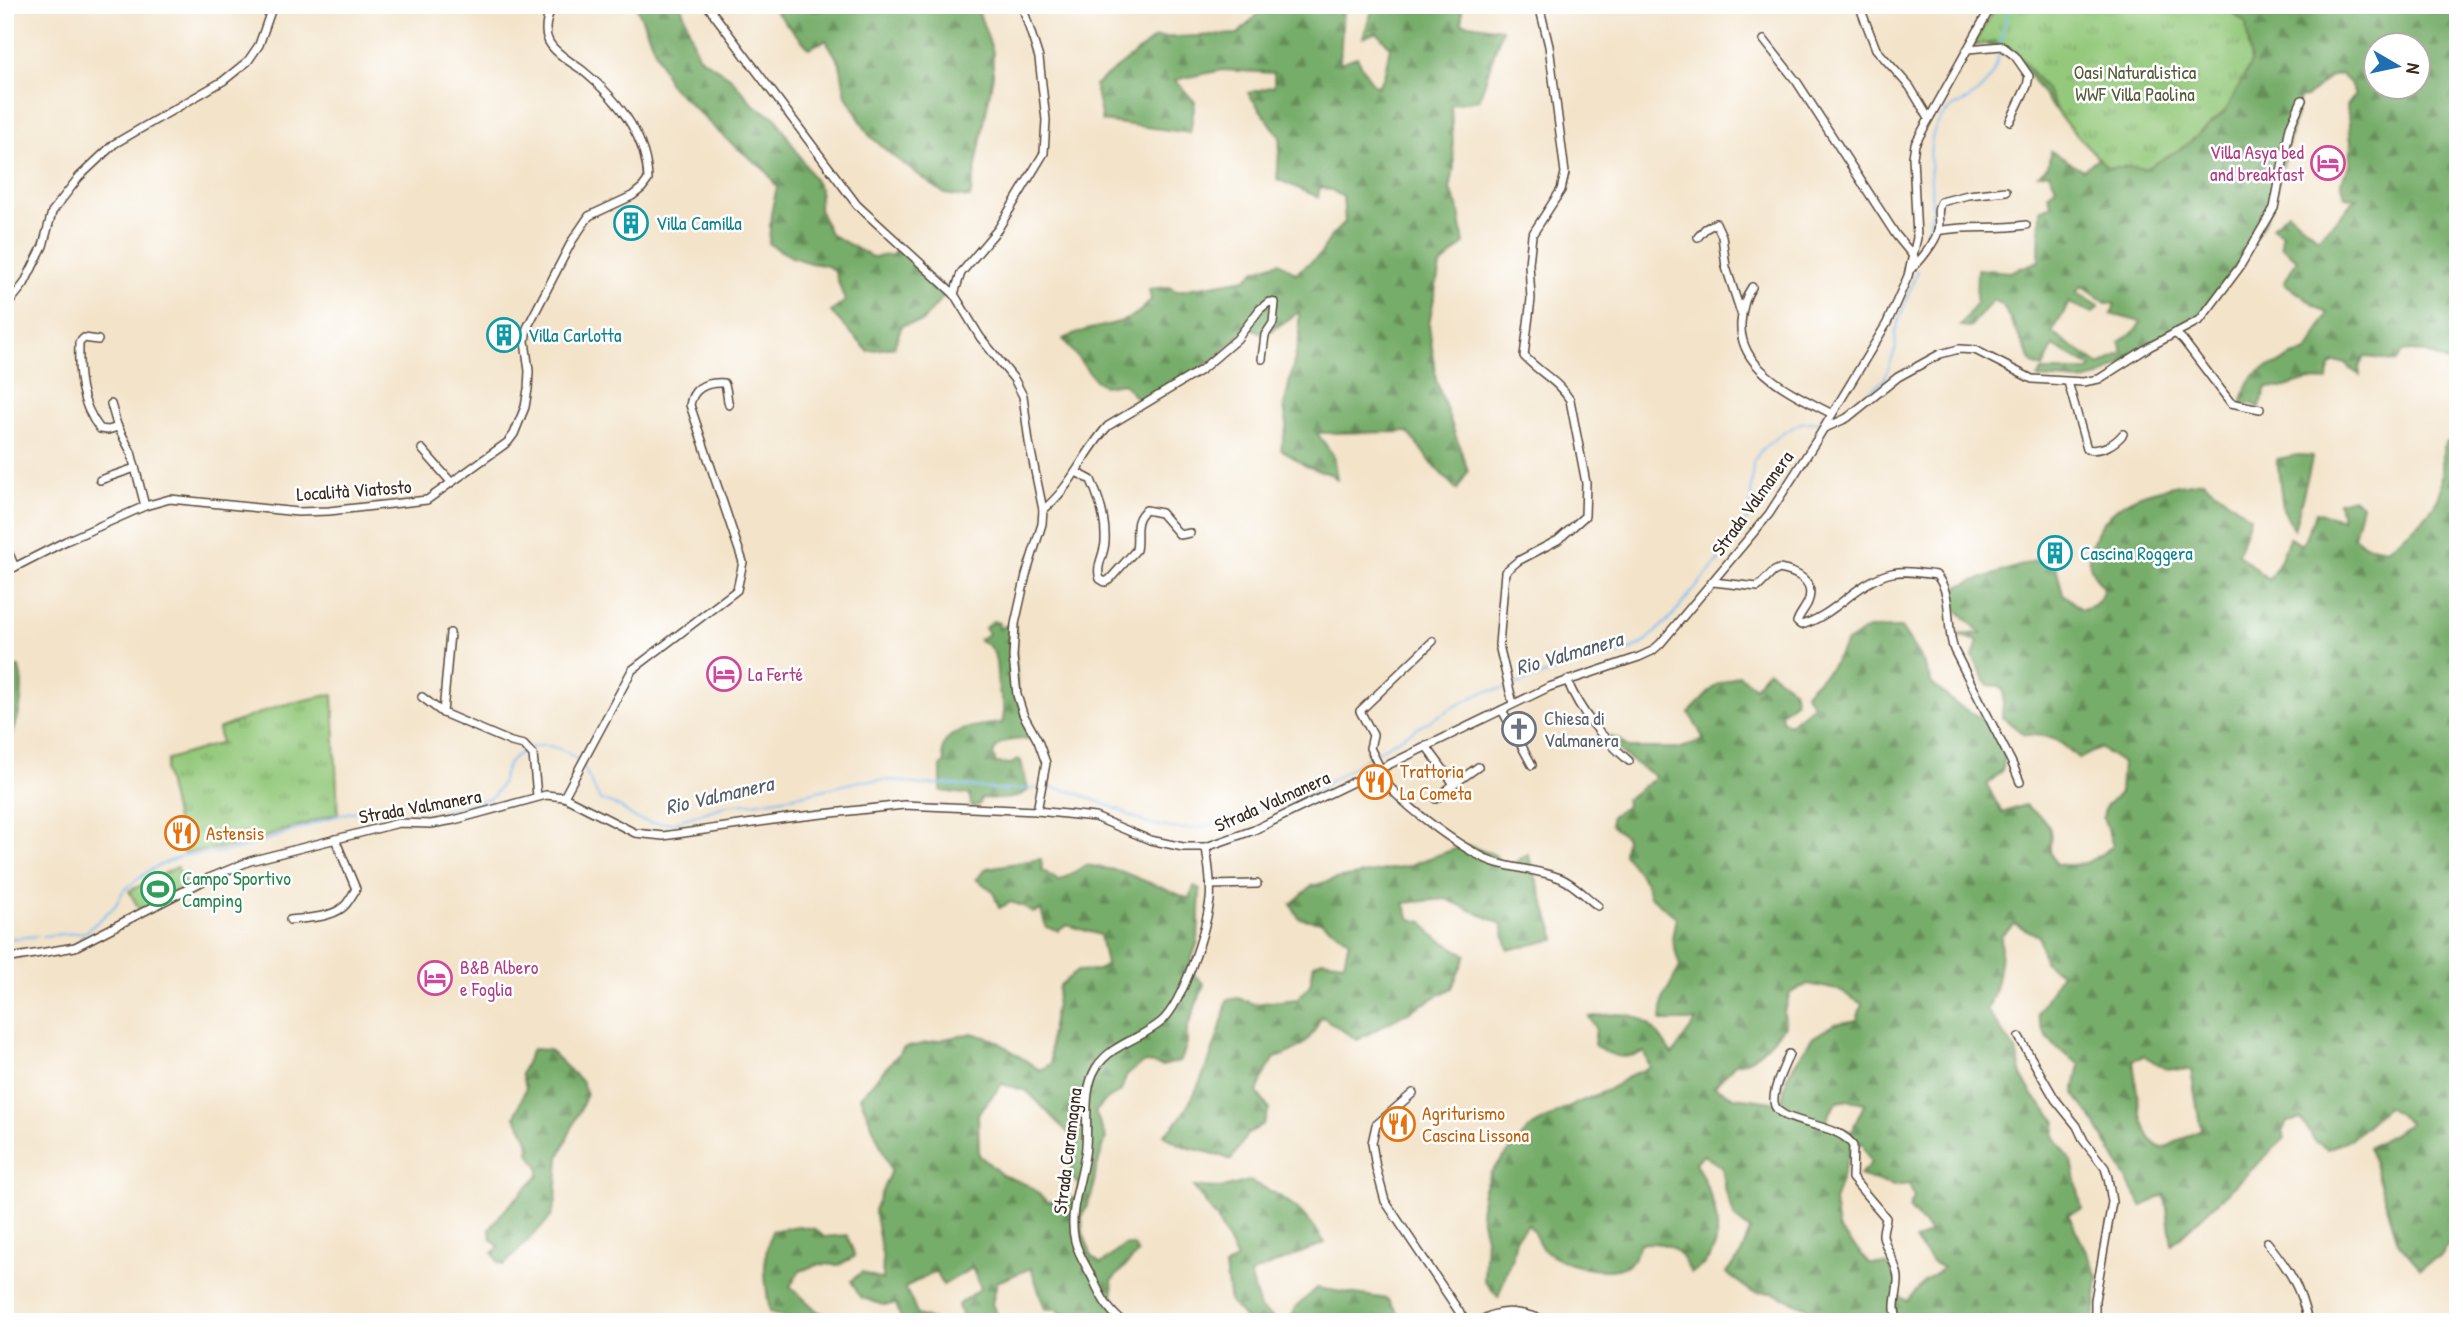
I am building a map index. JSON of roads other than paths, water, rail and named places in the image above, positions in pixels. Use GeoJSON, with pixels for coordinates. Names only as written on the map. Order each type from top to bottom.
{"type":"FeatureCollection","features":[{"type":"Feature","properties":{"kind":"street"},"geometry":{"type":"LineString","coordinates":[[5,308],[24,284],[43,246],[52,212],[79,177],[114,144],[223,81],[248,61],[259,45],[273,5]]}},
{"type":"Feature","properties":{"kind":"street","name":"Località Viatosto"},"geometry":{"type":"LineString","coordinates":[[5,572],[145,506],[170,499],[298,512],[427,500],[508,442],[525,407],[529,371],[525,341],[527,328],[576,234],[589,216],[632,196],[648,180],[642,151],[629,119],[604,88],[550,43],[546,29],[553,5]]}},
{"type":"Feature","properties":{"kind":"street"},"geometry":{"type":"LineString","coordinates":[[707,5],[857,205],[954,294],[980,337],[1014,380],[1023,396],[1043,510],[1042,524],[1026,575],[1015,624],[1013,657],[1015,685],[1023,714],[1044,755],[1046,770],[1037,811]]}},
{"type":"Feature","properties":{"kind":"street"},"geometry":{"type":"LineString","coordinates":[[954,294],[961,273],[998,229],[1044,153],[1046,120],[1040,58],[1022,5]]}},
{"type":"Feature","properties":{"kind":"street"},"geometry":{"type":"LineString","coordinates":[[1513,705],[1499,645],[1505,572],[1518,561],[1558,540],[1584,516],[1586,483],[1570,400],[1563,389],[1524,356],[1531,299],[1529,264],[1532,234],[1560,190],[1565,173],[1549,46],[1539,5]]}},
{"type":"Feature","properties":{"kind":"street"},"geometry":{"type":"LineString","coordinates":[[1859,5],[1876,49],[1910,87],[1928,117]]}},
{"type":"Feature","properties":{"kind":"street","name":"Strada Valmanera"},"geometry":{"type":"LineString","coordinates":[[5,959],[75,947],[209,878],[250,861],[399,823],[431,824],[454,820],[537,796],[564,797],[635,832],[663,836],[890,805],[1037,811],[1095,817],[1150,840],[1183,847],[1206,847],[1254,830],[1567,680],[1624,663],[1652,651],[1769,513],[1887,323],[1910,269],[1917,238],[1918,214],[1913,157],[1915,144],[1992,5]]}},
{"type":"Feature","properties":{"kind":"street"},"geometry":{"type":"LineString","coordinates":[[1764,40],[1797,82],[1896,235],[1914,257]]}},
{"type":"Feature","properties":{"kind":"street"},"geometry":{"type":"LineString","coordinates":[[1968,49],[2000,46],[2015,57],[2029,76],[2010,121]]}},
{"type":"Feature","properties":{"kind":"street"},"geometry":{"type":"LineString","coordinates":[[1752,287],[1746,295],[1741,313],[1740,337],[1745,351],[1754,365],[1802,398],[1828,421],[1847,418],[1898,377],[1940,355],[1959,349],[1975,350],[2032,379],[2068,382],[2099,379],[2149,347],[2200,320],[2258,238],[2274,208],[2290,127],[2302,100]]}},
{"type":"Feature","properties":{"kind":"street"},"geometry":{"type":"LineString","coordinates":[[1910,269],[1920,261],[1938,231],[1937,208],[1941,202],[1968,195],[2006,191]]}},
{"type":"Feature","properties":{"kind":"street"},"geometry":{"type":"LineString","coordinates":[[1698,237],[1716,223],[1722,236],[1726,267],[1741,313]]}},
{"type":"Feature","properties":{"kind":"street"},"geometry":{"type":"LineString","coordinates":[[1938,231],[2026,225]]}},
{"type":"Feature","properties":{"kind":"street"},"geometry":{"type":"LineString","coordinates":[[1043,510],[1056,500],[1096,439],[1108,426],[1201,370],[1237,339],[1260,309],[1269,302],[1275,303],[1273,323],[1265,335],[1262,359]]}},
{"type":"Feature","properties":{"kind":"street"},"geometry":{"type":"LineString","coordinates":[[2175,333],[2231,403],[2260,408]]}},
{"type":"Feature","properties":{"kind":"street"},"geometry":{"type":"LineString","coordinates":[[98,340],[83,338],[79,343],[80,387],[100,429],[118,427]]}},
{"type":"Feature","properties":{"kind":"street"},"geometry":{"type":"LineString","coordinates":[[564,797],[632,670],[737,590],[743,562],[690,405],[695,392],[715,382],[724,383],[729,405]]}},
{"type":"Feature","properties":{"kind":"street"},"geometry":{"type":"LineString","coordinates":[[2068,382],[2087,449],[2105,447],[2116,442],[2123,433]]}},
{"type":"Feature","properties":{"kind":"street"},"geometry":{"type":"LineString","coordinates":[[111,404],[118,427],[131,452],[145,506]]}},
{"type":"Feature","properties":{"kind":"street"},"geometry":{"type":"LineString","coordinates":[[422,449],[451,482]]}},
{"type":"Feature","properties":{"kind":"street"},"geometry":{"type":"LineString","coordinates":[[100,480],[135,468]]}},
{"type":"Feature","properties":{"kind":"street"},"geometry":{"type":"LineString","coordinates":[[1076,472],[1091,480],[1105,528],[1105,546],[1098,571],[1100,579],[1105,582],[1133,555],[1138,545],[1136,525],[1139,515],[1146,510],[1161,513],[1180,535],[1190,533]]}},
{"type":"Feature","properties":{"kind":"street"},"geometry":{"type":"LineString","coordinates":[[5,545],[15,567]]}},
{"type":"Feature","properties":{"kind":"street"},"geometry":{"type":"LineString","coordinates":[[1713,582],[1758,587],[1779,569],[1802,576],[1809,584],[1810,592],[1798,618],[1797,622],[1801,625],[1819,619],[1879,578],[1910,572],[1936,575],[1943,583],[1947,597],[1949,637],[1954,650],[2020,782]]}},
{"type":"Feature","properties":{"kind":"street"},"geometry":{"type":"LineString","coordinates":[[443,713],[450,633]]}},
{"type":"Feature","properties":{"kind":"street"},"geometry":{"type":"LineString","coordinates":[[1433,641],[1360,711],[1373,736],[1370,748],[1382,782],[1403,802],[1474,853],[1495,863],[1559,877],[1572,884],[1598,906]]}},
{"type":"Feature","properties":{"kind":"street"},"geometry":{"type":"LineString","coordinates":[[1567,680],[1576,702],[1587,717],[1629,761]]}},
{"type":"Feature","properties":{"kind":"street"},"geometry":{"type":"LineString","coordinates":[[422,696],[443,713],[528,749],[533,755],[537,796]]}},
{"type":"Feature","properties":{"kind":"street"},"geometry":{"type":"LineString","coordinates":[[1502,710],[1532,765]]}},
{"type":"Feature","properties":{"kind":"street"},"geometry":{"type":"LineString","coordinates":[[1426,746],[1454,785]]}},
{"type":"Feature","properties":{"kind":"street"},"geometry":{"type":"LineString","coordinates":[[1436,799],[1478,767]]}},
{"type":"Feature","properties":{"kind":"street"},"geometry":{"type":"LineString","coordinates":[[290,920],[339,911],[356,889],[335,839]]}},
{"type":"Feature","properties":{"kind":"street","name":"Strada Caramagna"},"geometry":{"type":"LineString","coordinates":[[1123,1322],[1107,1307],[1074,1240],[1074,1212],[1085,1160],[1090,1088],[1096,1069],[1107,1056],[1168,1015],[1184,985],[1199,944],[1210,901],[1206,847]]}},
{"type":"Feature","properties":{"kind":"street"},"geometry":{"type":"LineString","coordinates":[[1210,885],[1257,884]]}},
{"type":"Feature","properties":{"kind":"street"},"geometry":{"type":"LineString","coordinates":[[2019,1037],[2055,1099],[2105,1168],[2108,1178],[2112,1202],[2095,1300],[2095,1322]]}},
{"type":"Feature","properties":{"kind":"street"},"geometry":{"type":"LineString","coordinates":[[1789,1054],[1774,1102],[1776,1108],[1791,1118],[1844,1134],[1851,1142],[1852,1178],[1886,1218],[1884,1240],[1893,1256],[1898,1280],[1894,1312],[1899,1322]]}},
{"type":"Feature","properties":{"kind":"street"},"geometry":{"type":"LineString","coordinates":[[1413,1093],[1376,1125],[1372,1143],[1376,1168],[1385,1201],[1466,1322]]}},
{"type":"Feature","properties":{"kind":"street"},"geometry":{"type":"LineString","coordinates":[[2267,1242],[2298,1286],[2308,1322]]}},
{"type":"Feature","properties":{"kind":"street"},"geometry":{"type":"LineString","coordinates":[[1479,1322],[1498,1312],[1511,1311],[1551,1322]]}},
{"type":"Feature","properties":{"kind":"waterway","name":"Rio Valmanera"},"geometry":{"type":"LineString","coordinates":[[2000,45],[2009,5]]}},
{"type":"Feature","properties":{"kind":"waterway","name":"Rio Valmanera"},"geometry":{"type":"LineString","coordinates":[[1921,249],[1932,207],[1930,154],[1936,126],[1948,111],[1984,86],[1994,70],[2000,50]]}},
{"type":"Feature","properties":{"kind":"waterway","name":"Rio Valmanera"},"geometry":{"type":"LineString","coordinates":[[1833,419],[1884,380],[1896,348],[1895,332],[1917,270]]}},
{"type":"Feature","properties":{"kind":"waterway","name":"Rio Valmanera"},"geometry":{"type":"LineString","coordinates":[[1512,686],[1571,665],[1594,662],[1626,652],[1643,644],[1671,617],[1719,560],[1750,515],[1753,462],[1762,449],[1800,423],[1824,421]]}},
{"type":"Feature","properties":{"kind":"waterway","name":"Rio Valmanera"},"geometry":{"type":"LineString","coordinates":[[1375,753],[1455,706],[1484,692],[1507,688]]}},
{"type":"Feature","properties":{"kind":"waterway","name":"Rio Valmanera"},"geometry":{"type":"LineString","coordinates":[[530,748],[556,748],[579,762]]}},
{"type":"Feature","properties":{"kind":"waterway","name":"Rio Valmanera"},"geometry":{"type":"LineString","coordinates":[[42,936],[86,932],[115,906],[124,890],[150,870],[181,856],[238,850],[342,814],[367,809],[385,807],[410,817],[426,816],[490,798],[500,787],[510,761],[525,750]]}},
{"type":"Feature","properties":{"kind":"waterway","name":"Rio Valmanera"},"geometry":{"type":"LineString","coordinates":[[1048,787],[1074,792],[1145,823],[1177,829],[1199,828],[1242,817],[1315,791],[1370,756]]}},
{"type":"Feature","properties":{"kind":"waterway","name":"Rio Valmanera"},"geometry":{"type":"LineString","coordinates":[[583,766],[600,800],[620,807],[634,818],[651,823],[672,823],[731,804],[801,795],[860,781],[894,780],[920,785],[945,784],[1003,790],[1037,788]]}},
{"type":"Feature","properties":{"kind":"waterway","name":"Rio Valmanera"},"geometry":{"type":"LineString","coordinates":[[5,939],[38,936]]}},
{"type":"Feature","properties":{"kind":"place","name":"Villa Asya bed and breakfast"},"geometry":{"type":"Point","coordinates":[2328,163]}},
{"type":"Feature","properties":{"kind":"place","name":"Villa Camilla"},"geometry":{"type":"Point","coordinates":[631,223]}},
{"type":"Feature","properties":{"kind":"place","name":"Villa Carlotta"},"geometry":{"type":"Point","coordinates":[504,335]}},
{"type":"Feature","properties":{"kind":"place","name":"Cascina Roggera"},"geometry":{"type":"Point","coordinates":[2055,553]}},
{"type":"Feature","properties":{"kind":"place","name":"La Ferté"},"geometry":{"type":"Point","coordinates":[724,674]}},
{"type":"Feature","properties":{"kind":"place","name":"Chiesa di Valmanera"},"geometry":{"type":"Point","coordinates":[1519,729]}},
{"type":"Feature","properties":{"kind":"place","name":"Trattoria La Cometa"},"geometry":{"type":"Point","coordinates":[1375,782]}},
{"type":"Feature","properties":{"kind":"place","name":"Astensis"},"geometry":{"type":"Point","coordinates":[182,833]}},
{"type":"Feature","properties":{"kind":"place","name":"Campo Sportivo Camping"},"geometry":{"type":"Point","coordinates":[158,889]}},
{"type":"Feature","properties":{"kind":"place","name":"B&B Albero e Foglia"},"geometry":{"type":"Point","coordinates":[435,978]}},
{"type":"Feature","properties":{"kind":"place","name":"Agriturismo Cascina Lissona"},"geometry":{"type":"Point","coordinates":[1398,1124]}},
{"type":"Feature","properties":{"kind":"park label","name":"Oasi Naturalistica WWF Villa Paolina"},"geometry":{"type":"Point","coordinates":[2135,83]}}]}
